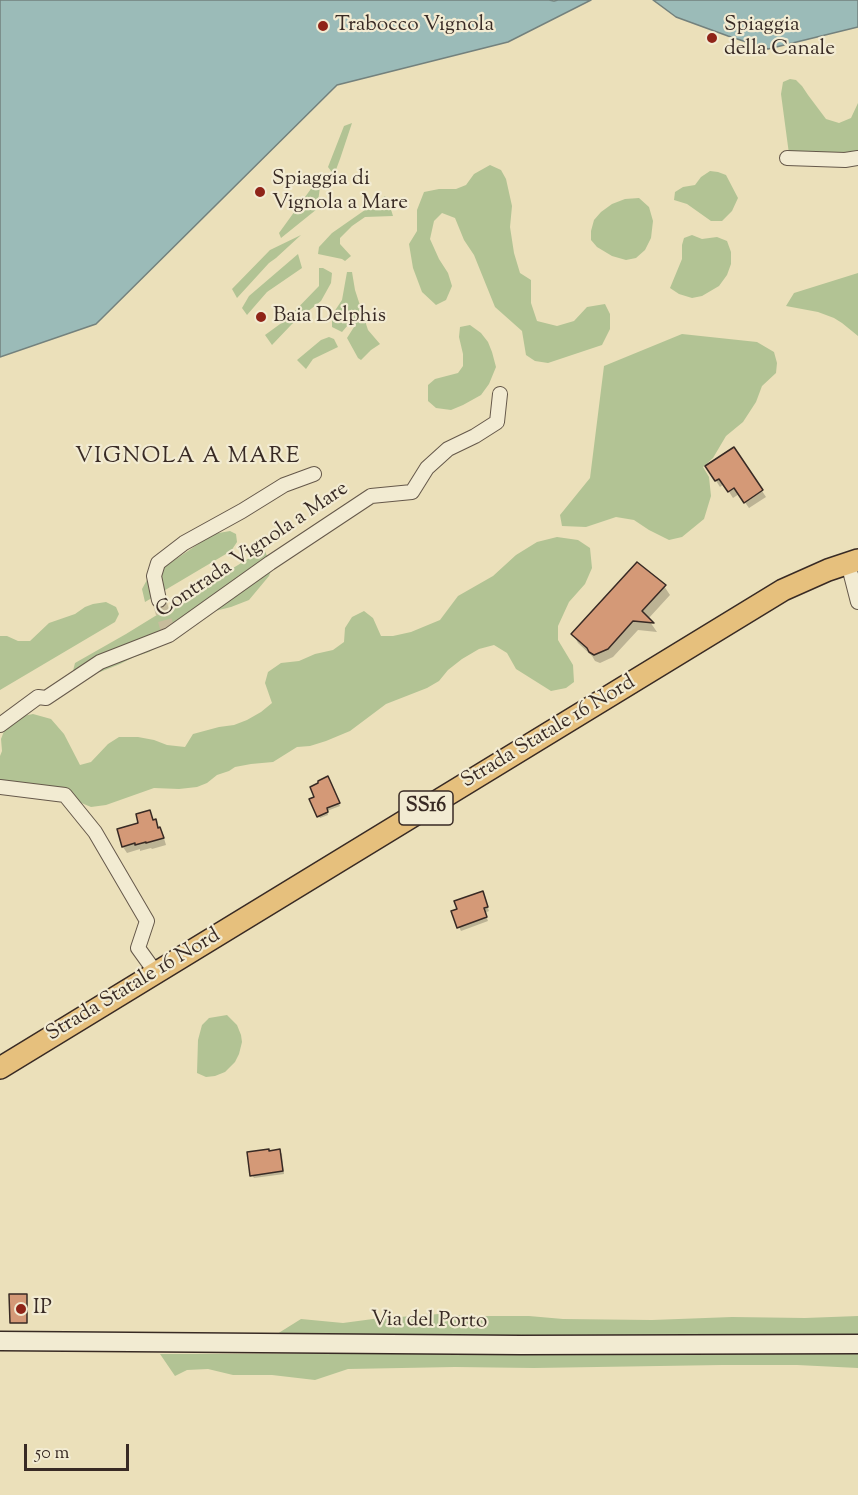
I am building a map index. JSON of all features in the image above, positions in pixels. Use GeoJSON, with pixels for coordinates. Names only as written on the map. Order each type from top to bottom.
{"type":"FeatureCollection","features":[{"type":"Feature","properties":{"kind":"main road","name":"Strada Statale 16 Nord"},"geometry":{"type":"LineString","coordinates":[[0,1068],[783,590],[828,570],[853,562]]}},
{"type":"Feature","properties":{"kind":"street"},"geometry":{"type":"LineString","coordinates":[[787,158],[844,160],[858,158]]}},
{"type":"Feature","properties":{"kind":"street","name":"Contrada Vignola a Mare"},"geometry":{"type":"LineString","coordinates":[[0,725],[38,697],[46,698],[100,662],[169,635],[270,563],[371,496],[411,492],[426,468],[448,449],[497,422],[500,394]]}},
{"type":"Feature","properties":{"kind":"street","name":"Contrada Vignola a Mare"},"geometry":{"type":"LineString","coordinates":[[159,600],[154,576],[158,563],[184,543],[285,485],[314,474]]}},
{"type":"Feature","properties":{"kind":"street"},"geometry":{"type":"LineString","coordinates":[[853,562],[858,602]]}},
{"type":"Feature","properties":{"kind":"street"},"geometry":{"type":"LineString","coordinates":[[0,787],[65,795],[95,832],[147,921],[138,948],[156,973]]}},
{"type":"Feature","properties":{"kind":"street","name":"Via del Porto"},"geometry":{"type":"LineString","coordinates":[[0,1341],[521,1345],[858,1344]]}},
{"type":"Feature","properties":{"kind":"green space"},"geometry":{"type":"Polygon","coordinates":[[[790,79],[796,80],[802,86],[826,119],[839,123],[851,118],[858,103],[858,153],[789,154],[781,94],[783,82],[790,79]]]}},
{"type":"Feature","properties":{"kind":"green space"},"geometry":{"type":"Polygon","coordinates":[[[352,123],[334,175],[328,167],[344,126],[352,123]]]}},
{"type":"Feature","properties":{"kind":"green space"},"geometry":{"type":"Polygon","coordinates":[[[490,165],[501,170],[506,179],[512,206],[510,227],[514,253],[520,273],[531,280],[531,303],[537,321],[557,326],[574,321],[587,307],[605,304],[610,314],[610,329],[602,345],[548,363],[535,361],[526,355],[522,331],[495,307],[474,255],[464,240],[455,218],[442,213],[434,221],[430,239],[448,273],[452,286],[446,300],[436,305],[422,292],[413,268],[409,244],[417,231],[417,210],[424,192],[456,189],[466,185],[474,174],[490,165]]]}},
{"type":"Feature","properties":{"kind":"green space"},"geometry":{"type":"Polygon","coordinates":[[[710,171],[726,175],[738,198],[732,211],[722,221],[711,221],[687,204],[674,200],[675,192],[683,187],[695,185],[710,171]]]}},
{"type":"Feature","properties":{"kind":"green space"},"geometry":{"type":"Polygon","coordinates":[[[313,186],[320,187],[317,209],[281,238],[279,233],[313,186]]]}},
{"type":"Feature","properties":{"kind":"green space"},"geometry":{"type":"Polygon","coordinates":[[[385,196],[393,216],[365,217],[340,238],[340,244],[351,256],[345,261],[318,254],[319,247],[332,233],[385,196]]]}},
{"type":"Feature","properties":{"kind":"green space"},"geometry":{"type":"Polygon","coordinates":[[[639,198],[649,207],[653,221],[651,238],[645,250],[636,258],[626,260],[612,256],[597,247],[591,240],[594,220],[612,204],[625,199],[639,198]]]}},
{"type":"Feature","properties":{"kind":"green space"},"geometry":{"type":"Polygon","coordinates":[[[301,235],[269,263],[237,298],[232,289],[270,250],[301,235]]]}},
{"type":"Feature","properties":{"kind":"green space"},"geometry":{"type":"Polygon","coordinates":[[[692,235],[702,239],[717,237],[727,241],[731,252],[731,264],[719,286],[702,296],[692,298],[670,288],[682,259],[684,238],[692,235]]]}},
{"type":"Feature","properties":{"kind":"green space"},"geometry":{"type":"Polygon","coordinates":[[[298,254],[302,268],[267,292],[247,315],[242,308],[249,296],[298,254]]]}},
{"type":"Feature","properties":{"kind":"green space"},"geometry":{"type":"Polygon","coordinates":[[[319,268],[332,273],[331,283],[321,301],[292,324],[272,345],[265,335],[287,319],[319,286],[319,268]]]}},
{"type":"Feature","properties":{"kind":"green space"},"geometry":{"type":"Polygon","coordinates":[[[347,272],[352,272],[355,290],[368,330],[380,344],[361,360],[347,338],[354,327],[348,325],[342,332],[332,327],[332,315],[342,300],[347,272]]]}},
{"type":"Feature","properties":{"kind":"green space"},"geometry":{"type":"Polygon","coordinates":[[[858,273],[858,336],[834,318],[818,312],[786,306],[794,293],[858,273]]]}},
{"type":"Feature","properties":{"kind":"green space"},"geometry":{"type":"Polygon","coordinates":[[[470,325],[488,342],[496,367],[489,384],[481,395],[451,410],[436,408],[428,401],[428,385],[435,379],[458,373],[463,366],[460,327],[470,325]]]}},
{"type":"Feature","properties":{"kind":"green space"},"geometry":{"type":"Polygon","coordinates":[[[682,334],[757,342],[774,352],[777,363],[776,373],[762,386],[756,402],[743,422],[726,436],[713,458],[703,467],[709,477],[711,496],[704,519],[682,537],[669,540],[634,520],[616,517],[586,527],[562,526],[560,515],[590,478],[604,366],[682,334]]]}},
{"type":"Feature","properties":{"kind":"green space"},"geometry":{"type":"Polygon","coordinates":[[[329,337],[334,339],[338,347],[313,359],[306,369],[297,360],[321,340],[329,337]]]}},
{"type":"Feature","properties":{"kind":"green space"},"geometry":{"type":"Polygon","coordinates":[[[230,531],[236,534],[237,542],[231,551],[145,602],[142,589],[148,578],[213,534],[230,531]]]}},
{"type":"Feature","properties":{"kind":"green space"},"geometry":{"type":"Polygon","coordinates":[[[557,537],[578,540],[590,548],[592,568],[585,584],[569,602],[558,626],[558,640],[573,665],[574,682],[566,688],[551,691],[516,669],[507,653],[494,645],[479,649],[462,659],[439,681],[427,688],[386,704],[350,731],[310,746],[297,747],[273,762],[235,767],[197,787],[154,788],[106,805],[91,807],[0,783],[1,739],[6,726],[23,716],[33,714],[51,719],[64,734],[80,765],[91,762],[108,744],[119,737],[138,737],[185,747],[193,734],[234,725],[261,712],[272,703],[265,683],[268,672],[281,663],[299,661],[333,650],[344,642],[345,628],[352,617],[364,611],[373,618],[381,636],[411,632],[440,620],[458,596],[493,576],[516,555],[537,542],[557,537]]]}},
{"type":"Feature","properties":{"kind":"green space"},"geometry":{"type":"Polygon","coordinates":[[[264,549],[272,568],[269,576],[249,600],[211,612],[165,643],[120,664],[88,674],[73,671],[75,663],[264,549]]]}},
{"type":"Feature","properties":{"kind":"green space"},"geometry":{"type":"Polygon","coordinates":[[[106,602],[116,607],[119,614],[115,622],[0,690],[0,636],[7,636],[18,641],[30,641],[49,623],[75,614],[93,604],[106,602]]]}},
{"type":"Feature","properties":{"kind":"green space"},"geometry":{"type":"Polygon","coordinates":[[[227,1015],[237,1025],[241,1035],[239,1054],[225,1072],[206,1077],[197,1073],[198,1040],[202,1025],[209,1018],[227,1015]]]}},
{"type":"Feature","properties":{"kind":"green space"},"geometry":{"type":"Polygon","coordinates":[[[439,1314],[652,1320],[858,1316],[858,1337],[277,1334],[301,1319],[343,1323],[439,1314]]]}},
{"type":"Feature","properties":{"kind":"green space"},"geometry":{"type":"Polygon","coordinates":[[[160,1354],[858,1354],[858,1368],[722,1365],[348,1369],[315,1380],[272,1375],[233,1375],[208,1369],[187,1370],[175,1376],[160,1354]]]}},
{"type":"Feature","properties":{"kind":"water"},"geometry":{"type":"Polygon","coordinates":[[[0,0],[591,0],[508,42],[337,85],[96,324],[0,357],[0,0]]]}},
{"type":"Feature","properties":{"kind":"water"},"geometry":{"type":"Polygon","coordinates":[[[653,0],[858,0],[858,27],[768,49],[676,17],[653,0]]]}},
{"type":"Feature","properties":{"kind":"building"},"geometry":{"type":"Polygon","coordinates":[[[734,447],[763,490],[744,503],[734,488],[728,492],[719,479],[715,481],[705,466],[734,447]]]}},
{"type":"Feature","properties":{"kind":"building"},"geometry":{"type":"Polygon","coordinates":[[[637,562],[666,585],[642,611],[654,623],[633,621],[608,649],[594,655],[571,634],[637,562]]]}},
{"type":"Feature","properties":{"kind":"building"},"geometry":{"type":"Polygon","coordinates":[[[328,776],[340,803],[327,808],[328,812],[317,817],[309,799],[314,797],[310,787],[328,776]]]}},
{"type":"Feature","properties":{"kind":"building"},"geometry":{"type":"Polygon","coordinates":[[[150,810],[164,838],[122,847],[117,829],[138,823],[136,814],[150,810]]]}},
{"type":"Feature","properties":{"kind":"building"},"geometry":{"type":"Polygon","coordinates":[[[483,891],[488,907],[484,908],[487,917],[457,928],[451,911],[457,909],[454,901],[483,891]]]}},
{"type":"Feature","properties":{"kind":"building"},"geometry":{"type":"Polygon","coordinates":[[[269,1149],[269,1151],[280,1149],[283,1171],[250,1176],[247,1152],[269,1149]]]}},
{"type":"Feature","properties":{"kind":"building"},"geometry":{"type":"Polygon","coordinates":[[[9,1294],[27,1294],[27,1323],[10,1323],[9,1294]]]}},
{"type":"Feature","properties":{"kind":"tunnel"},"geometry":{"type":"LineString","coordinates":[[159,600],[169,635]]}},
{"type":"Feature","properties":{"kind":"place","name":"Trabocco Vignola"},"geometry":{"type":"Point","coordinates":[323,26]}},
{"type":"Feature","properties":{"kind":"place","name":"Spiaggia della Canale"},"geometry":{"type":"Point","coordinates":[712,38]}},
{"type":"Feature","properties":{"kind":"place","name":"Spiaggia di Vignola a Mare"},"geometry":{"type":"Point","coordinates":[260,192]}},
{"type":"Feature","properties":{"kind":"place","name":"Baia Delphis"},"geometry":{"type":"Point","coordinates":[261,317]}},
{"type":"Feature","properties":{"kind":"place","name":"IP"},"geometry":{"type":"Point","coordinates":[21,1309]}},
{"type":"Feature","properties":{"kind":"district","name":"VIGNOLA A MARE"},"geometry":{"type":"Point","coordinates":[188,458]}}]}
